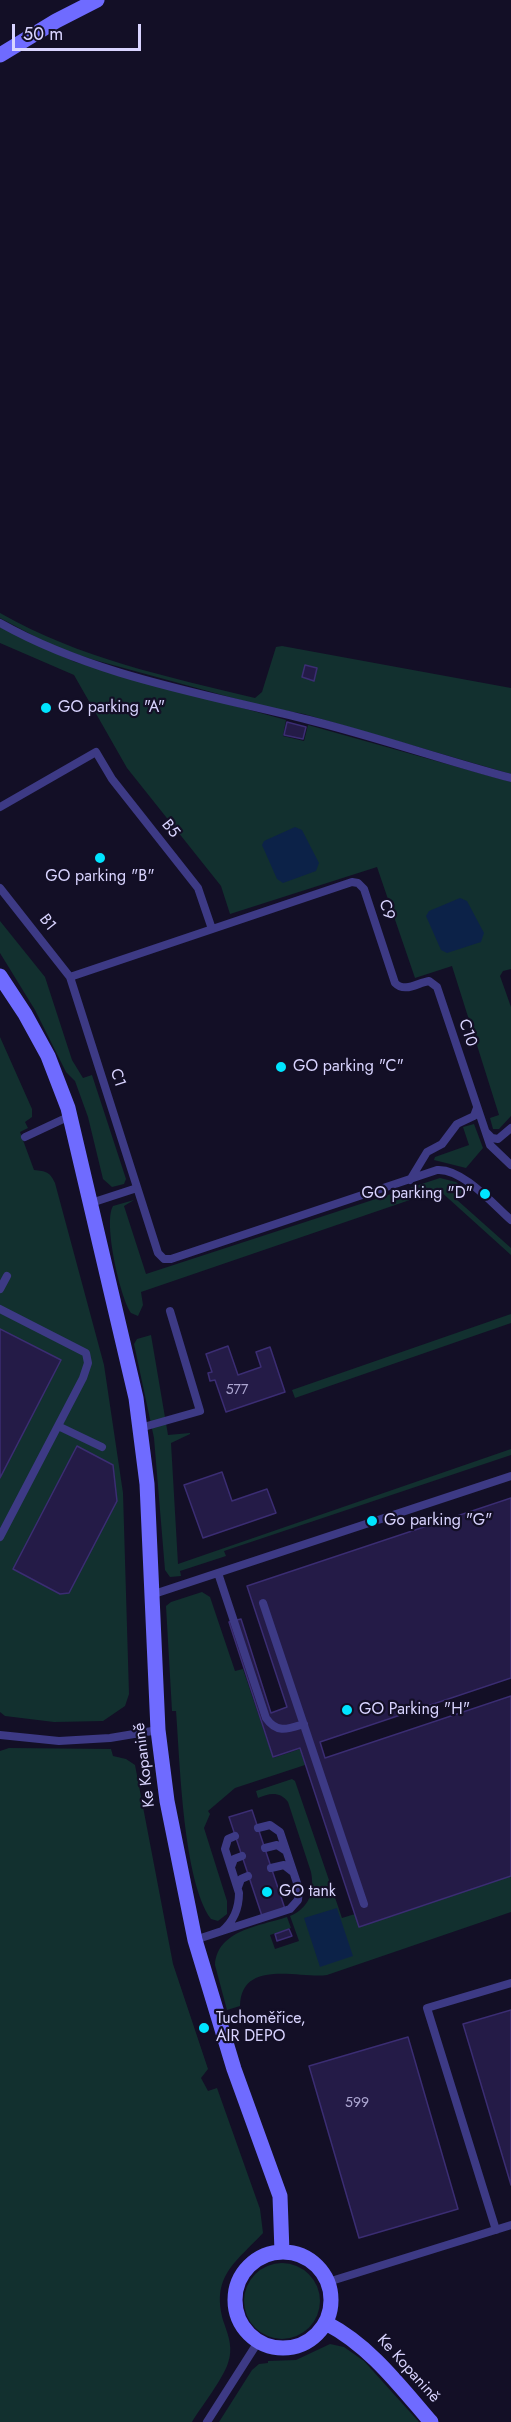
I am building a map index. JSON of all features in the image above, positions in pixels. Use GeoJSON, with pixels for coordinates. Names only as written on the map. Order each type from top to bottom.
{"type":"FeatureCollection","features":[{"type":"Feature","properties":{"kind":"street"},"geometry":{"type":"LineString","coordinates":[[0,55],[56,21],[97,0]]}},
{"type":"Feature","properties":{"kind":"street","name":"Ke Kopanině"},"geometry":{"type":"LineString","coordinates":[[0,976],[25,1014],[48,1056],[70,1116],[136,1398],[147,1484],[158,1730],[167,1801],[195,1940],[234,2069],[275,2181],[281,2212],[282,2252]]}},
{"type":"Feature","properties":{"kind":"street"},"geometry":{"type":"LineString","coordinates":[[282,2252],[299,2254],[313,2262],[328,2282],[331,2307],[326,2323],[314,2338],[297,2347],[278,2348],[258,2342],[240,2323],[235,2305],[236,2288],[244,2271],[256,2259],[282,2252]]}},
{"type":"Feature","properties":{"kind":"street","name":"Ke Kopanině"},"geometry":{"type":"LineString","coordinates":[[326,2323],[360,2344],[382,2364],[431,2422]]}},
{"type":"Feature","properties":{"kind":"lane"},"geometry":{"type":"LineString","coordinates":[[0,623],[46,646],[94,664],[265,711],[308,720],[511,778]]}},
{"type":"Feature","properties":{"kind":"lane","name":"B5"},"geometry":{"type":"LineString","coordinates":[[0,807],[96,752],[112,779],[198,888],[212,928]]}},
{"type":"Feature","properties":{"kind":"lane","name":"C9"},"geometry":{"type":"LineString","coordinates":[[70,977],[352,882],[361,886],[395,983]]}},
{"type":"Feature","properties":{"kind":"lane","name":"B1"},"geometry":{"type":"LineString","coordinates":[[0,888],[70,977]]}},
{"type":"Feature","properties":{"kind":"lane","name":"C1"},"geometry":{"type":"LineString","coordinates":[[70,977],[158,1253],[168,1260],[410,1180]]}},
{"type":"Feature","properties":{"kind":"lane","name":"C10"},"geometry":{"type":"LineString","coordinates":[[395,983],[404,988],[429,981],[436,987],[486,1132],[495,1151],[511,1165]]}},
{"type":"Feature","properties":{"kind":"lane"},"geometry":{"type":"LineString","coordinates":[[410,1180],[415,1176],[427,1152],[442,1144],[457,1124],[474,1116],[477,1108]]}},
{"type":"Feature","properties":{"kind":"lane"},"geometry":{"type":"LineString","coordinates":[[25,1137],[70,1116]]}},
{"type":"Feature","properties":{"kind":"lane"},"geometry":{"type":"LineString","coordinates":[[486,1132],[492,1138],[498,1139],[511,1128]]}},
{"type":"Feature","properties":{"kind":"lane"},"geometry":{"type":"LineString","coordinates":[[410,1180],[443,1170],[460,1176],[511,1220]]}},
{"type":"Feature","properties":{"kind":"lane"},"geometry":{"type":"LineString","coordinates":[[92,1203],[137,1188]]}},
{"type":"Feature","properties":{"kind":"lane"},"geometry":{"type":"LineString","coordinates":[[0,1290],[7,1275]]}},
{"type":"Feature","properties":{"kind":"lane"},"geometry":{"type":"LineString","coordinates":[[0,1310],[86,1353],[88,1363],[83,1378],[0,1537]]}},
{"type":"Feature","properties":{"kind":"lane"},"geometry":{"type":"LineString","coordinates":[[140,1428],[200,1412],[170,1311]]}},
{"type":"Feature","properties":{"kind":"lane"},"geometry":{"type":"LineString","coordinates":[[58,1425],[102,1448]]}},
{"type":"Feature","properties":{"kind":"lane"},"geometry":{"type":"LineString","coordinates":[[151,1595],[511,1476]]}},
{"type":"Feature","properties":{"kind":"lane"},"geometry":{"type":"LineString","coordinates":[[218,1573],[270,1723],[274,1728],[285,1730],[303,1724]]}},
{"type":"Feature","properties":{"kind":"lane"},"geometry":{"type":"LineString","coordinates":[[263,1603],[364,1904]]}},
{"type":"Feature","properties":{"kind":"lane"},"geometry":{"type":"LineString","coordinates":[[0,1735],[59,1741],[110,1738],[158,1730]]}},
{"type":"Feature","properties":{"kind":"lane"},"geometry":{"type":"LineString","coordinates":[[195,1940],[290,1909],[298,1900],[299,1894],[280,1832],[276,1827],[270,1825],[258,1828]]}},
{"type":"Feature","properties":{"kind":"lane"},"geometry":{"type":"LineString","coordinates":[[222,1931],[234,1918],[239,1900],[225,1843],[235,1836]]}},
{"type":"Feature","properties":{"kind":"lane"},"geometry":{"type":"LineString","coordinates":[[265,1848],[277,1845],[287,1852]]}},
{"type":"Feature","properties":{"kind":"lane"},"geometry":{"type":"LineString","coordinates":[[231,1869],[232,1861],[242,1856]]}},
{"type":"Feature","properties":{"kind":"lane"},"geometry":{"type":"LineString","coordinates":[[272,1868],[284,1865],[293,1872]]}},
{"type":"Feature","properties":{"kind":"lane"},"geometry":{"type":"LineString","coordinates":[[238,1889],[241,1879],[249,1876]]}},
{"type":"Feature","properties":{"kind":"lane"},"geometry":{"type":"LineString","coordinates":[[495,2230],[427,2008],[511,1983]]}},
{"type":"Feature","properties":{"kind":"lane"},"geometry":{"type":"LineString","coordinates":[[328,2282],[511,2225]]}},
{"type":"Feature","properties":{"kind":"lane"},"geometry":{"type":"LineString","coordinates":[[207,2422],[258,2342]]}},
{"type":"Feature","properties":{"kind":"green space"},"geometry":{"type":"Polygon","coordinates":[[[0,613],[61,643],[124,665],[255,698],[262,692],[276,647],[282,646],[511,688],[511,774],[304,714],[266,707],[91,659],[53,646],[0,618],[0,613]]]}},
{"type":"Feature","properties":{"kind":"green space"},"geometry":{"type":"Polygon","coordinates":[[[0,627],[75,662],[286,720],[283,736],[304,741],[308,725],[511,782],[511,969],[503,971],[500,976],[511,1007],[511,1116],[499,1129],[493,1129],[490,1118],[499,1115],[452,966],[415,978],[377,867],[230,914],[221,886],[127,768],[74,675],[0,643],[0,627]]]}},
{"type":"Feature","properties":{"kind":"green space"},"geometry":{"type":"Polygon","coordinates":[[[0,921],[45,977],[72,1060],[83,1078],[92,1075],[126,1179],[124,1184],[112,1187],[103,1179],[88,1117],[75,1081],[66,1072],[35,1010],[0,953],[0,921]]]}},
{"type":"Feature","properties":{"kind":"green space"},"geometry":{"type":"Polygon","coordinates":[[[0,1037],[32,1109],[32,1117],[25,1122],[28,1128],[20,1132],[34,1170],[47,1173],[55,1183],[104,1365],[123,1493],[129,1694],[125,1706],[103,1721],[54,1722],[5,1716],[0,1712],[0,1037]]]}},
{"type":"Feature","properties":{"kind":"green space"},"geometry":{"type":"Polygon","coordinates":[[[474,1124],[483,1148],[466,1168],[434,1160],[435,1157],[469,1145],[463,1127],[474,1124]]]}},
{"type":"Feature","properties":{"kind":"green space"},"geometry":{"type":"Polygon","coordinates":[[[440,1178],[456,1182],[464,1189],[456,1199],[511,1248],[511,1255],[439,1190],[141,1292],[143,1305],[138,1316],[131,1313],[122,1292],[111,1243],[110,1215],[113,1206],[134,1200],[124,1206],[146,1274],[440,1178]]]}},
{"type":"Feature","properties":{"kind":"green space"},"geometry":{"type":"Polygon","coordinates":[[[511,1314],[511,1323],[295,1398],[292,1390],[511,1314]]]}},
{"type":"Feature","properties":{"kind":"green space"},"geometry":{"type":"Polygon","coordinates":[[[151,1335],[168,1435],[190,1433],[171,1443],[178,1564],[511,1449],[511,1455],[224,1551],[226,1556],[180,1571],[181,1576],[170,1577],[165,1570],[154,1438],[134,1344],[137,1339],[151,1335]]]}},
{"type":"Feature","properties":{"kind":"green space"},"geometry":{"type":"Polygon","coordinates":[[[202,1592],[210,1597],[235,1671],[243,1669],[273,1758],[300,1749],[305,1765],[235,1788],[208,1811],[210,1814],[204,1828],[227,1901],[227,1914],[218,1921],[211,1919],[194,1878],[184,1820],[176,1711],[172,1711],[166,1606],[171,1602],[202,1592]]]}},
{"type":"Feature","properties":{"kind":"green space"},"geometry":{"type":"Polygon","coordinates":[[[9,1748],[111,1749],[113,1756],[126,1759],[135,1765],[173,1964],[208,2069],[201,2078],[208,2091],[217,2088],[260,2209],[263,2233],[228,2272],[220,2294],[224,2323],[230,2343],[228,2363],[217,2385],[192,2422],[0,2422],[0,1751],[9,1748]]]}},
{"type":"Feature","properties":{"kind":"green space"},"geometry":{"type":"Polygon","coordinates":[[[292,1779],[295,1781],[342,1918],[355,1914],[359,1926],[511,1876],[511,1912],[327,1975],[274,1974],[261,1976],[250,1981],[243,1991],[240,2006],[227,2010],[215,1965],[223,1944],[242,1931],[287,1917],[291,1928],[270,1935],[275,1949],[299,1941],[290,1916],[302,1909],[309,1898],[312,1886],[311,1872],[288,1802],[285,1798],[274,1794],[258,1798],[256,1791],[292,1779]]]}},
{"type":"Feature","properties":{"kind":"green space"},"geometry":{"type":"Polygon","coordinates":[[[290,2263],[303,2269],[314,2280],[320,2293],[318,2316],[303,2333],[290,2339],[274,2339],[261,2333],[246,2316],[244,2293],[250,2280],[267,2265],[290,2263]]]}},
{"type":"Feature","properties":{"kind":"green space"},"geometry":{"type":"Polygon","coordinates":[[[330,2344],[344,2347],[364,2361],[419,2422],[219,2422],[252,2370],[259,2364],[268,2363],[268,2361],[296,2360],[330,2344]]]}},
{"type":"Feature","properties":{"kind":"water"},"geometry":{"type":"Polygon","coordinates":[[[295,827],[302,830],[319,863],[316,871],[283,883],[277,879],[262,845],[264,841],[295,827]]]}},
{"type":"Feature","properties":{"kind":"water"},"geometry":{"type":"Polygon","coordinates":[[[460,898],[467,901],[484,933],[481,942],[447,953],[441,950],[426,916],[429,911],[460,898]]]}},
{"type":"Feature","properties":{"kind":"water"},"geometry":{"type":"Polygon","coordinates":[[[337,1908],[353,1956],[320,1967],[304,1918],[337,1908]]]}},
{"type":"Feature","properties":{"kind":"building"},"geometry":{"type":"Polygon","coordinates":[[[305,665],[317,668],[314,681],[302,677],[305,665]]]}},
{"type":"Feature","properties":{"kind":"building"},"geometry":{"type":"Polygon","coordinates":[[[287,722],[306,727],[303,739],[284,735],[287,722]]]}},
{"type":"Feature","properties":{"kind":"building"},"geometry":{"type":"Polygon","coordinates":[[[0,1329],[61,1360],[0,1478],[0,1329]]]}},
{"type":"Feature","properties":{"kind":"building"},"geometry":{"type":"Polygon","coordinates":[[[228,1346],[238,1375],[261,1367],[256,1352],[270,1347],[285,1392],[226,1412],[215,1380],[210,1381],[208,1373],[212,1372],[206,1354],[228,1346]]]}},
{"type":"Feature","properties":{"kind":"building"},"geometry":{"type":"Polygon","coordinates":[[[77,1446],[113,1465],[117,1501],[69,1593],[60,1594],[13,1569],[77,1446]]]}},
{"type":"Feature","properties":{"kind":"building"},"geometry":{"type":"Polygon","coordinates":[[[222,1472],[232,1501],[267,1489],[276,1513],[203,1538],[184,1485],[222,1472]]]}},
{"type":"Feature","properties":{"kind":"building","name":"GO Parking \"H\""},"geometry":{"type":"Polygon","coordinates":[[[511,1498],[511,1678],[320,1742],[325,1758],[511,1696],[511,1876],[359,1927],[300,1748],[273,1757],[229,1622],[241,1619],[271,1713],[287,1707],[247,1586],[511,1498]]]}},
{"type":"Feature","properties":{"kind":"building"},"geometry":{"type":"Polygon","coordinates":[[[252,1810],[285,1909],[262,1916],[229,1817],[252,1810]]]}},
{"type":"Feature","properties":{"kind":"building"},"geometry":{"type":"Polygon","coordinates":[[[289,1929],[292,1936],[277,1941],[275,1934],[289,1929]]]}},
{"type":"Feature","properties":{"kind":"building"},"geometry":{"type":"Polygon","coordinates":[[[511,2010],[511,2185],[463,2024],[511,2010]]]}},
{"type":"Feature","properties":{"kind":"building"},"geometry":{"type":"Polygon","coordinates":[[[408,2037],[458,2209],[359,2238],[309,2066],[408,2037]]]}},
{"type":"Feature","properties":{"kind":"place","name":"GO parking \"A\""},"geometry":{"type":"Point","coordinates":[46,708]}},
{"type":"Feature","properties":{"kind":"place","name":"GO parking \"B\""},"geometry":{"type":"Point","coordinates":[100,858]}},
{"type":"Feature","properties":{"kind":"place","name":"GO parking \"C\""},"geometry":{"type":"Point","coordinates":[281,1067]}},
{"type":"Feature","properties":{"kind":"place","name":"GO parking \"D\""},"geometry":{"type":"Point","coordinates":[485,1194]}},
{"type":"Feature","properties":{"kind":"place","name":"Go parking \"G\""},"geometry":{"type":"Point","coordinates":[372,1521]}},
{"type":"Feature","properties":{"kind":"place","name":"GO Parking \"H\""},"geometry":{"type":"Point","coordinates":[347,1710]}},
{"type":"Feature","properties":{"kind":"place","name":"GO tank"},"geometry":{"type":"Point","coordinates":[267,1892]}},
{"type":"Feature","properties":{"kind":"place","name":"Tuchoměřice, AIR DEPO"},"geometry":{"type":"Point","coordinates":[204,2028]}}]}
